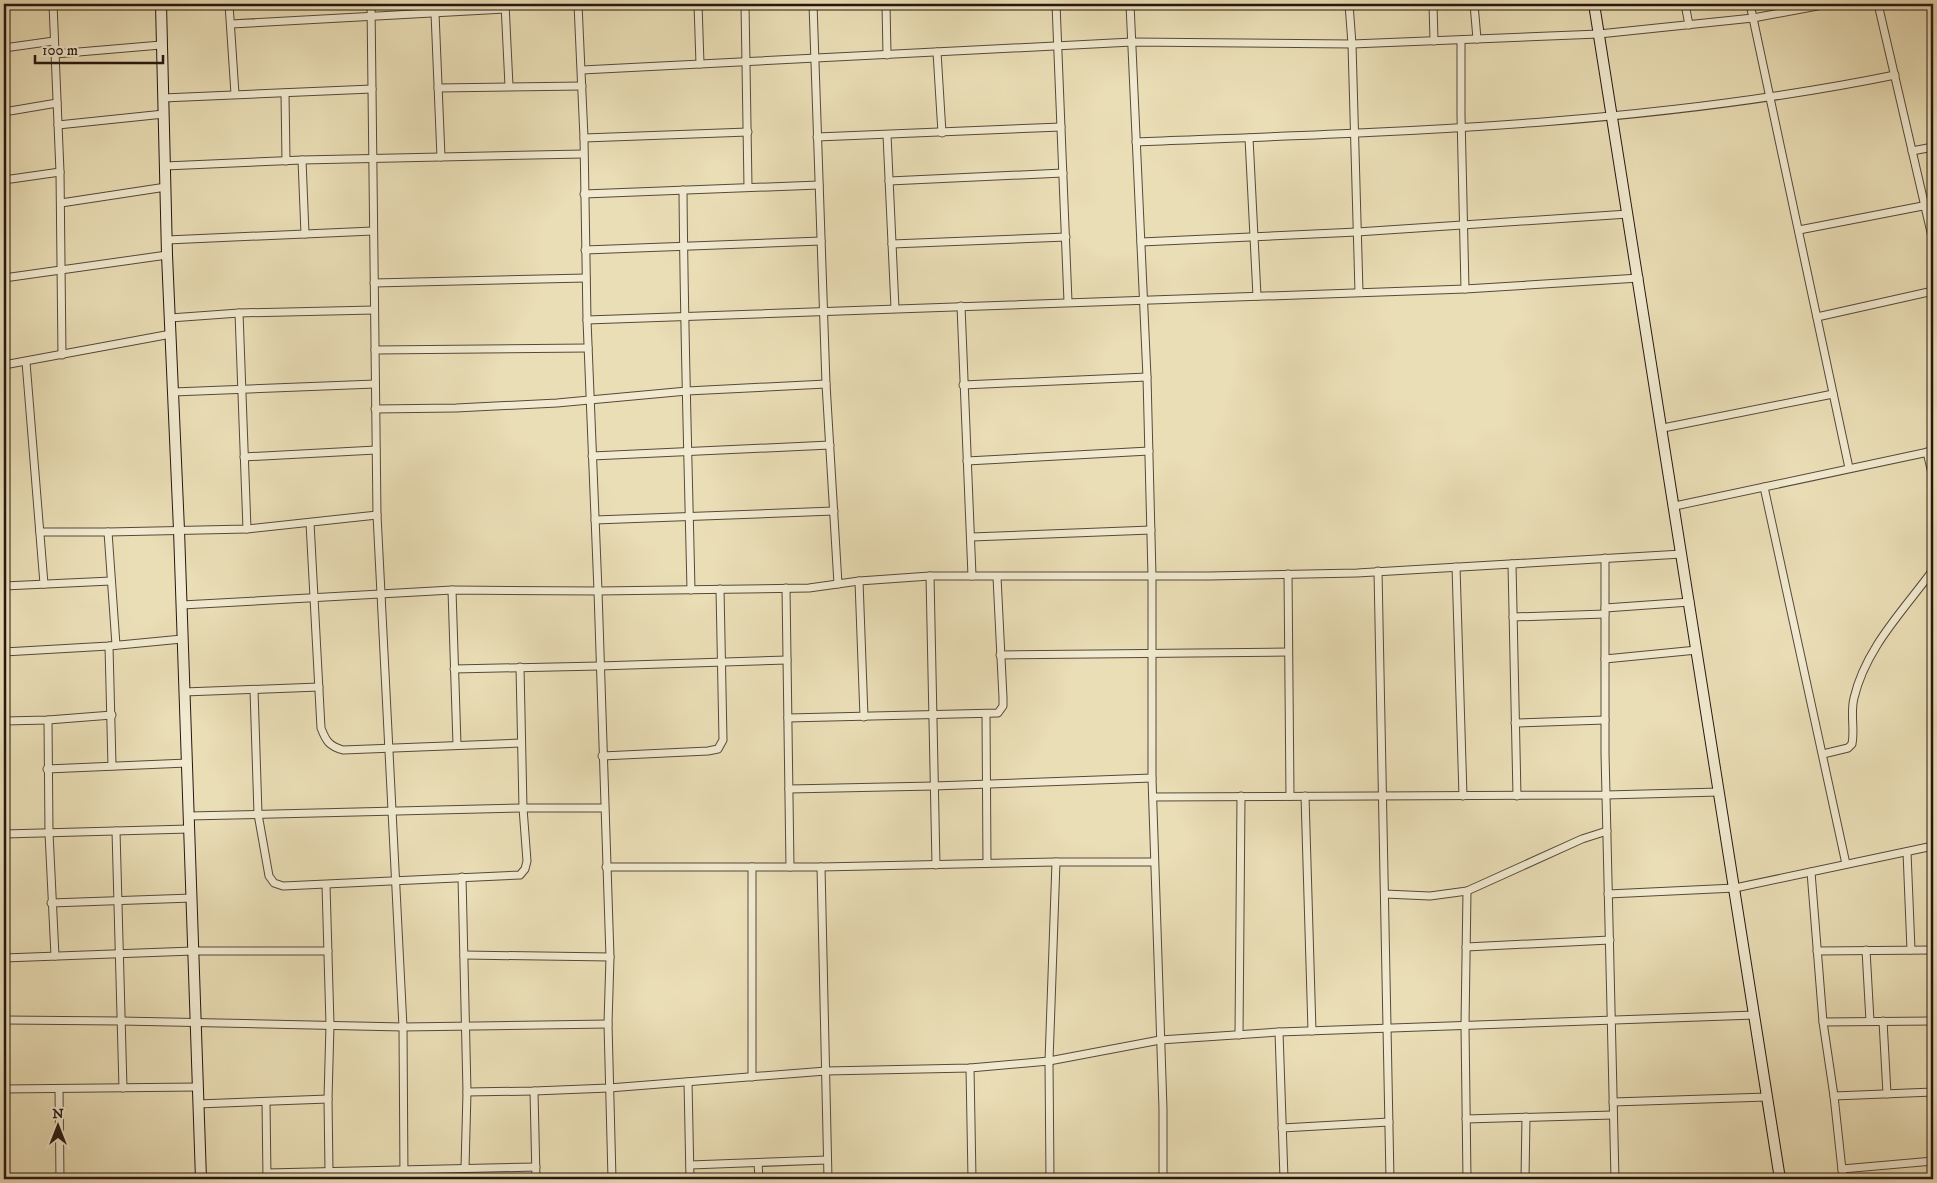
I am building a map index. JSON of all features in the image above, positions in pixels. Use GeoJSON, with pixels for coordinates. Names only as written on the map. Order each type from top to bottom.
{"type":"FeatureCollection","features":[{"type":"Feature","properties":{"kind":"street"},"geometry":{"type":"LineString","coordinates":[[53,4],[60,172],[62,355]]}},
{"type":"Feature","properties":{"kind":"street"},"geometry":{"type":"LineString","coordinates":[[161,4],[167,255],[182,605],[201,1179]]}},
{"type":"Feature","properties":{"kind":"street"},"geometry":{"type":"LineString","coordinates":[[230,4],[235,94]]}},
{"type":"Feature","properties":{"kind":"street"},"geometry":{"type":"LineString","coordinates":[[371,4],[377,515],[403,1027],[404,1179]]}},
{"type":"Feature","properties":{"kind":"street"},"geometry":{"type":"LineString","coordinates":[[578,4],[584,138],[586,320],[598,591],[610,958],[608,1024],[612,1179]]}},
{"type":"Feature","properties":{"kind":"street"},"geometry":{"type":"LineString","coordinates":[[698,4],[700,64]]}},
{"type":"Feature","properties":{"kind":"street"},"geometry":{"type":"LineString","coordinates":[[745,4],[748,187]]}},
{"type":"Feature","properties":{"kind":"street"},"geometry":{"type":"LineString","coordinates":[[813,4],[826,384],[838,584]]}},
{"type":"Feature","properties":{"kind":"street"},"geometry":{"type":"LineString","coordinates":[[886,4],[887,55]]}},
{"type":"Feature","properties":{"kind":"street"},"geometry":{"type":"LineString","coordinates":[[1056,4],[1068,302]]}},
{"type":"Feature","properties":{"kind":"street"},"geometry":{"type":"LineString","coordinates":[[1130,4],[1147,377],[1152,576],[1152,778],[1162,1179]]}},
{"type":"Feature","properties":{"kind":"street"},"geometry":{"type":"LineString","coordinates":[[1349,4],[1352,44],[1359,292]]}},
{"type":"Feature","properties":{"kind":"street"},"geometry":{"type":"LineString","coordinates":[[1433,4],[1434,41]]}},
{"type":"Feature","properties":{"kind":"street"},"geometry":{"type":"LineString","coordinates":[[1474,4],[1477,39]]}},
{"type":"Feature","properties":{"kind":"street"},"geometry":{"type":"LineString","coordinates":[[1594,4],[1663,428],[1780,1179]]}},
{"type":"Feature","properties":{"kind":"street"},"geometry":{"type":"LineString","coordinates":[[1685,4],[1689,25]]}},
{"type":"Feature","properties":{"kind":"street"},"geometry":{"type":"LineString","coordinates":[[1750,4],[1848,468]]}},
{"type":"Feature","properties":{"kind":"street"},"geometry":{"type":"LineString","coordinates":[[582,70],[1132,42],[1352,44],[1599,34],[1753,18],[1828,4]]}},
{"type":"Feature","properties":{"kind":"street"},"geometry":{"type":"LineString","coordinates":[[1878,4],[1933,241]]}},
{"type":"Feature","properties":{"kind":"street"},"geometry":{"type":"LineString","coordinates":[[231,24],[435,13],[505,7],[509,86]]}},
{"type":"Feature","properties":{"kind":"street"},"geometry":{"type":"LineString","coordinates":[[435,13],[441,157]]}},
{"type":"Feature","properties":{"kind":"street"},"geometry":{"type":"LineString","coordinates":[[1461,40],[1465,289]]}},
{"type":"Feature","properties":{"kind":"street"},"geometry":{"type":"LineString","coordinates":[[4,48],[54,41]]}},
{"type":"Feature","properties":{"kind":"street"},"geometry":{"type":"LineString","coordinates":[[55,54],[161,45]]}},
{"type":"Feature","properties":{"kind":"street"},"geometry":{"type":"LineString","coordinates":[[937,52],[942,133]]}},
{"type":"Feature","properties":{"kind":"street"},"geometry":{"type":"LineString","coordinates":[[1136,142],[1461,128],[1612,115],[1770,97],[1895,75]]}},
{"type":"Feature","properties":{"kind":"street"},"geometry":{"type":"LineString","coordinates":[[438,88],[582,86]]}},
{"type":"Feature","properties":{"kind":"street"},"geometry":{"type":"LineString","coordinates":[[163,98],[372,89]]}},
{"type":"Feature","properties":{"kind":"street"},"geometry":{"type":"LineString","coordinates":[[285,93],[286,161]]}},
{"type":"Feature","properties":{"kind":"street"},"geometry":{"type":"LineString","coordinates":[[4,112],[57,103]]}},
{"type":"Feature","properties":{"kind":"street"},"geometry":{"type":"LineString","coordinates":[[58,125],[164,114]]}},
{"type":"Feature","properties":{"kind":"street"},"geometry":{"type":"LineString","coordinates":[[817,137],[1061,127]]}},
{"type":"Feature","properties":{"kind":"street"},"geometry":{"type":"LineString","coordinates":[[584,138],[748,132]]}},
{"type":"Feature","properties":{"kind":"street"},"geometry":{"type":"LineString","coordinates":[[887,135],[895,308]]}},
{"type":"Feature","properties":{"kind":"street"},"geometry":{"type":"LineString","coordinates":[[1249,138],[1257,296]]}},
{"type":"Feature","properties":{"kind":"street"},"geometry":{"type":"LineString","coordinates":[[1912,151],[1933,147]]}},
{"type":"Feature","properties":{"kind":"street"},"geometry":{"type":"LineString","coordinates":[[165,166],[302,160],[583,154]]}},
{"type":"Feature","properties":{"kind":"street"},"geometry":{"type":"LineString","coordinates":[[302,160],[305,234]]}},
{"type":"Feature","properties":{"kind":"street"},"geometry":{"type":"LineString","coordinates":[[4,180],[60,172]]}},
{"type":"Feature","properties":{"kind":"street"},"geometry":{"type":"LineString","coordinates":[[889,182],[1063,172]]}},
{"type":"Feature","properties":{"kind":"street"},"geometry":{"type":"LineString","coordinates":[[584,194],[819,185]]}},
{"type":"Feature","properties":{"kind":"street"},"geometry":{"type":"LineString","coordinates":[[60,203],[166,187]]}},
{"type":"Feature","properties":{"kind":"street"},"geometry":{"type":"LineString","coordinates":[[683,190],[684,316],[691,590]]}},
{"type":"Feature","properties":{"kind":"street"},"geometry":{"type":"LineString","coordinates":[[1799,230],[1933,204]]}},
{"type":"Feature","properties":{"kind":"street"},"geometry":{"type":"LineString","coordinates":[[1141,242],[1357,232],[1628,214]]}},
{"type":"Feature","properties":{"kind":"street"},"geometry":{"type":"LineString","coordinates":[[167,240],[374,231]]}},
{"type":"Feature","properties":{"kind":"street"},"geometry":{"type":"LineString","coordinates":[[892,244],[1066,237]]}},
{"type":"Feature","properties":{"kind":"street"},"geometry":{"type":"LineString","coordinates":[[585,250],[821,241]]}},
{"type":"Feature","properties":{"kind":"street"},"geometry":{"type":"LineString","coordinates":[[4,278],[167,255]]}},
{"type":"Feature","properties":{"kind":"street"},"geometry":{"type":"LineString","coordinates":[[374,283],[586,278]]}},
{"type":"Feature","properties":{"kind":"street"},"geometry":{"type":"LineString","coordinates":[[586,320],[823,310],[1465,289],[1638,278]]}},
{"type":"Feature","properties":{"kind":"street"},"geometry":{"type":"LineString","coordinates":[[1817,317],[1933,291]]}},
{"type":"Feature","properties":{"kind":"street"},"geometry":{"type":"LineString","coordinates":[[961,306],[972,576]]}},
{"type":"Feature","properties":{"kind":"street"},"geometry":{"type":"LineString","coordinates":[[170,318],[239,313],[374,310]]}},
{"type":"Feature","properties":{"kind":"street"},"geometry":{"type":"LineString","coordinates":[[239,313],[246,529]]}},
{"type":"Feature","properties":{"kind":"street"},"geometry":{"type":"LineString","coordinates":[[4,365],[171,334]]}},
{"type":"Feature","properties":{"kind":"street"},"geometry":{"type":"LineString","coordinates":[[375,350],[588,348]]}},
{"type":"Feature","properties":{"kind":"street"},"geometry":{"type":"LineString","coordinates":[[26,362],[44,584]]}},
{"type":"Feature","properties":{"kind":"street"},"geometry":{"type":"LineString","coordinates":[[963,385],[1147,377]]}},
{"type":"Feature","properties":{"kind":"street"},"geometry":{"type":"LineString","coordinates":[[173,392],[375,384]]}},
{"type":"Feature","properties":{"kind":"street"},"geometry":{"type":"LineString","coordinates":[[375,409],[456,408],[557,403],[687,391],[826,384]]}},
{"type":"Feature","properties":{"kind":"street"},"geometry":{"type":"LineString","coordinates":[[1663,428],[1833,394]]}},
{"type":"Feature","properties":{"kind":"street"},"geometry":{"type":"LineString","coordinates":[[592,456],[830,445]]}},
{"type":"Feature","properties":{"kind":"street"},"geometry":{"type":"LineString","coordinates":[[244,457],[376,450]]}},
{"type":"Feature","properties":{"kind":"street"},"geometry":{"type":"LineString","coordinates":[[967,461],[1149,451]]}},
{"type":"Feature","properties":{"kind":"street"},"geometry":{"type":"LineString","coordinates":[[1675,506],[1930,452],[1933,478]]}},
{"type":"Feature","properties":{"kind":"street"},"geometry":{"type":"LineString","coordinates":[[1764,487],[1846,864]]}},
{"type":"Feature","properties":{"kind":"street"},"geometry":{"type":"LineString","coordinates":[[595,520],[834,511]]}},
{"type":"Feature","properties":{"kind":"street"},"geometry":{"type":"LineString","coordinates":[[40,532],[246,529],[310,524],[377,515]]}},
{"type":"Feature","properties":{"kind":"street"},"geometry":{"type":"LineString","coordinates":[[310,524],[321,728],[327,742],[332,747],[343,750],[521,743]]}},
{"type":"Feature","properties":{"kind":"street"},"geometry":{"type":"LineString","coordinates":[[970,537],[1151,530]]}},
{"type":"Feature","properties":{"kind":"street"},"geometry":{"type":"LineString","coordinates":[[108,532],[113,645],[112,766]]}},
{"type":"Feature","properties":{"kind":"street"},"geometry":{"type":"LineString","coordinates":[[182,605],[382,592],[452,590],[598,591],[809,588],[930,576],[1152,576],[1378,571],[1682,554]]}},
{"type":"Feature","properties":{"kind":"street"},"geometry":{"type":"LineString","coordinates":[[1605,558],[1606,795],[1615,1179]]}},
{"type":"Feature","properties":{"kind":"street"},"geometry":{"type":"LineString","coordinates":[[1512,564],[1517,796]]}},
{"type":"Feature","properties":{"kind":"street"},"geometry":{"type":"LineString","coordinates":[[1456,567],[1463,796]]}},
{"type":"Feature","properties":{"kind":"street"},"geometry":{"type":"LineString","coordinates":[[1823,754],[1848,748],[1852,744],[1854,738],[1851,716],[1853,700],[1863,671],[1872,652],[1930,574],[1933,567]]}},
{"type":"Feature","properties":{"kind":"street"},"geometry":{"type":"LineString","coordinates":[[1378,571],[1390,1179]]}},
{"type":"Feature","properties":{"kind":"street"},"geometry":{"type":"LineString","coordinates":[[1288,574],[1290,796]]}},
{"type":"Feature","properties":{"kind":"street"},"geometry":{"type":"LineString","coordinates":[[930,576],[936,865]]}},
{"type":"Feature","properties":{"kind":"street"},"geometry":{"type":"LineString","coordinates":[[788,718],[998,713],[1003,706],[997,577]]}},
{"type":"Feature","properties":{"kind":"street"},"geometry":{"type":"LineString","coordinates":[[4,586],[111,581]]}},
{"type":"Feature","properties":{"kind":"street"},"geometry":{"type":"LineString","coordinates":[[859,582],[864,716]]}},
{"type":"Feature","properties":{"kind":"street"},"geometry":{"type":"LineString","coordinates":[[786,588],[790,867]]}},
{"type":"Feature","properties":{"kind":"street"},"geometry":{"type":"LineString","coordinates":[[602,756],[708,751],[718,748],[723,740],[720,589]]}},
{"type":"Feature","properties":{"kind":"street"},"geometry":{"type":"LineString","coordinates":[[452,590],[457,745]]}},
{"type":"Feature","properties":{"kind":"street"},"geometry":{"type":"LineString","coordinates":[[1513,617],[1605,611],[1690,602]]}},
{"type":"Feature","properties":{"kind":"street"},"geometry":{"type":"LineString","coordinates":[[4,652],[182,639]]}},
{"type":"Feature","properties":{"kind":"street"},"geometry":{"type":"LineString","coordinates":[[1605,659],[1697,650]]}},
{"type":"Feature","properties":{"kind":"street"},"geometry":{"type":"LineString","coordinates":[[1000,655],[1288,652]]}},
{"type":"Feature","properties":{"kind":"street"},"geometry":{"type":"LineString","coordinates":[[454,668],[600,666],[787,660]]}},
{"type":"Feature","properties":{"kind":"street"},"geometry":{"type":"LineString","coordinates":[[254,690],[258,814],[269,876],[274,883],[283,886],[326,885],[520,875],[525,869],[527,861],[523,808],[520,667]]}},
{"type":"Feature","properties":{"kind":"street"},"geometry":{"type":"LineString","coordinates":[[184,692],[319,687]]}},
{"type":"Feature","properties":{"kind":"street"},"geometry":{"type":"LineString","coordinates":[[986,714],[987,864]]}},
{"type":"Feature","properties":{"kind":"street"},"geometry":{"type":"LineString","coordinates":[[4,720],[48,720],[112,715]]}},
{"type":"Feature","properties":{"kind":"street"},"geometry":{"type":"LineString","coordinates":[[48,720],[51,903],[55,956]]}},
{"type":"Feature","properties":{"kind":"street"},"geometry":{"type":"LineString","coordinates":[[1516,723],[1606,720]]}},
{"type":"Feature","properties":{"kind":"street"},"geometry":{"type":"LineString","coordinates":[[48,769],[187,763]]}},
{"type":"Feature","properties":{"kind":"street"},"geometry":{"type":"LineString","coordinates":[[789,789],[1152,778]]}},
{"type":"Feature","properties":{"kind":"street"},"geometry":{"type":"LineString","coordinates":[[1153,796],[1517,796],[1719,792]]}},
{"type":"Feature","properties":{"kind":"street"},"geometry":{"type":"LineString","coordinates":[[1238,1035],[1241,796]]}},
{"type":"Feature","properties":{"kind":"street"},"geometry":{"type":"LineString","coordinates":[[1305,796],[1312,1031]]}},
{"type":"Feature","properties":{"kind":"street"},"geometry":{"type":"LineString","coordinates":[[189,816],[523,808],[604,808]]}},
{"type":"Feature","properties":{"kind":"street"},"geometry":{"type":"LineString","coordinates":[[4,834],[189,830]]}},
{"type":"Feature","properties":{"kind":"street"},"geometry":{"type":"LineString","coordinates":[[116,831],[123,1088]]}},
{"type":"Feature","properties":{"kind":"street"},"geometry":{"type":"LineString","coordinates":[[1385,894],[1430,896],[1467,892],[1582,838],[1607,831]]}},
{"type":"Feature","properties":{"kind":"street"},"geometry":{"type":"LineString","coordinates":[[1608,894],[1735,888],[1933,846]]}},
{"type":"Feature","properties":{"kind":"street"},"geometry":{"type":"LineString","coordinates":[[1907,852],[1911,950]]}},
{"type":"Feature","properties":{"kind":"street"},"geometry":{"type":"LineString","coordinates":[[1050,1179],[1049,1061],[1056,862]]}},
{"type":"Feature","properties":{"kind":"street"},"geometry":{"type":"LineString","coordinates":[[606,867],[821,867],[1154,862]]}},
{"type":"Feature","properties":{"kind":"street"},"geometry":{"type":"LineString","coordinates":[[752,867],[752,1077]]}},
{"type":"Feature","properties":{"kind":"street"},"geometry":{"type":"LineString","coordinates":[[821,867],[828,1179]]}},
{"type":"Feature","properties":{"kind":"street"},"geometry":{"type":"LineString","coordinates":[[1810,872],[1823,1022],[1834,1096],[1842,1179]]}},
{"type":"Feature","properties":{"kind":"street"},"geometry":{"type":"LineString","coordinates":[[462,877],[466,1092],[465,1168]]}},
{"type":"Feature","properties":{"kind":"street"},"geometry":{"type":"LineString","coordinates":[[326,885],[330,1025],[329,1172]]}},
{"type":"Feature","properties":{"kind":"street"},"geometry":{"type":"LineString","coordinates":[[1466,1179],[1465,1026],[1467,892]]}},
{"type":"Feature","properties":{"kind":"street"},"geometry":{"type":"LineString","coordinates":[[51,903],[192,898]]}},
{"type":"Feature","properties":{"kind":"street"},"geometry":{"type":"LineString","coordinates":[[1466,947],[1610,940]]}},
{"type":"Feature","properties":{"kind":"street"},"geometry":{"type":"LineString","coordinates":[[1866,950],[1870,1022]]}},
{"type":"Feature","properties":{"kind":"street"},"geometry":{"type":"LineString","coordinates":[[1818,951],[1933,950]]}},
{"type":"Feature","properties":{"kind":"street"},"geometry":{"type":"LineString","coordinates":[[4,958],[193,951],[328,951]]}},
{"type":"Feature","properties":{"kind":"street"},"geometry":{"type":"LineString","coordinates":[[464,955],[610,958]]}},
{"type":"Feature","properties":{"kind":"street"},"geometry":{"type":"LineString","coordinates":[[466,1092],[609,1088],[826,1070],[970,1068],[1049,1061],[1160,1040],[1278,1032],[1755,1016]]}},
{"type":"Feature","properties":{"kind":"street"},"geometry":{"type":"LineString","coordinates":[[4,1020],[403,1027],[608,1024]]}},
{"type":"Feature","properties":{"kind":"street"},"geometry":{"type":"LineString","coordinates":[[1823,1022],[1933,1021]]}},
{"type":"Feature","properties":{"kind":"street"},"geometry":{"type":"LineString","coordinates":[[1883,1022],[1886,1094]]}},
{"type":"Feature","properties":{"kind":"street"},"geometry":{"type":"LineString","coordinates":[[1278,1032],[1284,1179]]}},
{"type":"Feature","properties":{"kind":"street"},"geometry":{"type":"LineString","coordinates":[[970,1068],[972,1179]]}},
{"type":"Feature","properties":{"kind":"street"},"geometry":{"type":"LineString","coordinates":[[688,1082],[690,1179]]}},
{"type":"Feature","properties":{"kind":"street"},"geometry":{"type":"LineString","coordinates":[[4,1089],[197,1087]]}},
{"type":"Feature","properties":{"kind":"street"},"geometry":{"type":"LineString","coordinates":[[59,1089],[60,1179]]}},
{"type":"Feature","properties":{"kind":"street"},"geometry":{"type":"LineString","coordinates":[[534,1091],[536,1179]]}},
{"type":"Feature","properties":{"kind":"street"},"geometry":{"type":"LineString","coordinates":[[1834,1096],[1933,1092]]}},
{"type":"Feature","properties":{"kind":"street"},"geometry":{"type":"LineString","coordinates":[[1613,1102],[1766,1097]]}},
{"type":"Feature","properties":{"kind":"street"},"geometry":{"type":"LineString","coordinates":[[198,1104],[328,1099]]}},
{"type":"Feature","properties":{"kind":"street"},"geometry":{"type":"LineString","coordinates":[[266,1102],[267,1176],[404,1169],[536,1167]]}},
{"type":"Feature","properties":{"kind":"street"},"geometry":{"type":"LineString","coordinates":[[1466,1119],[1613,1115]]}},
{"type":"Feature","properties":{"kind":"street"},"geometry":{"type":"LineString","coordinates":[[1525,1179],[1526,1117]]}},
{"type":"Feature","properties":{"kind":"street"},"geometry":{"type":"LineString","coordinates":[[1282,1128],[1389,1122]]}},
{"type":"Feature","properties":{"kind":"street"},"geometry":{"type":"LineString","coordinates":[[690,1165],[827,1160]]}},
{"type":"Feature","properties":{"kind":"street"},"geometry":{"type":"LineString","coordinates":[[1842,1169],[1933,1161]]}},
{"type":"Feature","properties":{"kind":"street"},"geometry":{"type":"LineString","coordinates":[[758,1163],[759,1179]]}}]}
